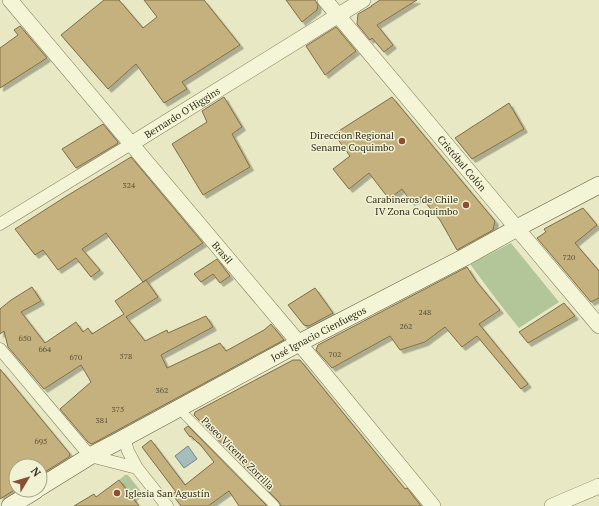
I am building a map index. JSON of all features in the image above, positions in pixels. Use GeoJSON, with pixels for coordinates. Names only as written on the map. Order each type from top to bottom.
{"type":"FeatureCollection","features":[{"type":"Feature","properties":{"kind":"main road","name":"José Ignacio Cienfuegos"},"geometry":{"type":"LineString","coordinates":[[48,482],[90,456],[299,343],[465,257],[599,185]]}},
{"type":"Feature","properties":{"kind":"main road"},"geometry":{"type":"LineString","coordinates":[[10,506],[23,498]]}},
{"type":"Feature","properties":{"kind":"street","name":"Brasil"},"geometry":{"type":"LineString","coordinates":[[10,0],[299,343],[433,506]]}},
{"type":"Feature","properties":{"kind":"street","name":"Cristóbal Colón"},"geometry":{"type":"LineString","coordinates":[[325,0],[599,326]]}},
{"type":"Feature","properties":{"kind":"street","name":"Bernardo O'Higgins"},"geometry":{"type":"LineString","coordinates":[[0,224],[363,0]]}},
{"type":"Feature","properties":{"kind":"street"},"geometry":{"type":"LineString","coordinates":[[0,349],[90,456],[137,468]]}},
{"type":"Feature","properties":{"kind":"street","name":"Paseo Vicente Zorrilla"},"geometry":{"type":"LineString","coordinates":[[185,415],[275,506]]}},
{"type":"Feature","properties":{"kind":"street"},"geometry":{"type":"LineString","coordinates":[[124,438],[128,452],[137,468],[167,506]]}},
{"type":"Feature","properties":{"kind":"street"},"geometry":{"type":"LineString","coordinates":[[552,506],[599,486]]}},
{"type":"Feature","properties":{"kind":"green space"},"geometry":{"type":"Polygon","coordinates":[[[511,243],[559,302],[519,328],[470,264],[511,243]]]}},
{"type":"Feature","properties":{"kind":"green space"},"geometry":{"type":"Polygon","coordinates":[[[125,475],[128,475],[144,495],[136,502],[119,480],[125,475]]]}},
{"type":"Feature","properties":{"kind":"shaded area"},"geometry":{"type":"Polygon","coordinates":[[[188,446],[197,459],[184,468],[175,456],[188,446]]]}},
{"type":"Feature","properties":{"kind":"building"},"geometry":{"type":"Polygon","coordinates":[[[104,0],[119,0],[143,28],[157,17],[144,0],[204,0],[240,45],[182,82],[187,89],[164,103],[136,64],[108,89],[61,35],[104,0]]]}},
{"type":"Feature","properties":{"kind":"building"},"geometry":{"type":"Polygon","coordinates":[[[286,0],[315,0],[318,5],[317,10],[302,22],[286,0]]]}},
{"type":"Feature","properties":{"kind":"building"},"geometry":{"type":"Polygon","coordinates":[[[380,0],[417,0],[377,25],[393,45],[384,52],[372,38],[370,40],[357,24],[358,14],[380,0]]]}},
{"type":"Feature","properties":{"kind":"building"},"geometry":{"type":"Polygon","coordinates":[[[20,26],[47,58],[0,88],[0,48],[18,35],[14,30],[20,26]]]}},
{"type":"Feature","properties":{"kind":"building"},"geometry":{"type":"Polygon","coordinates":[[[336,27],[356,51],[325,75],[306,46],[336,27]]]}},
{"type":"Feature","properties":{"kind":"building"},"geometry":{"type":"Polygon","coordinates":[[[224,97],[242,127],[232,134],[250,167],[203,195],[172,144],[207,122],[202,111],[224,97]]]}},
{"type":"Feature","properties":{"kind":"building"},"geometry":{"type":"Polygon","coordinates":[[[392,97],[495,221],[493,230],[457,250],[440,220],[421,197],[411,202],[402,189],[389,199],[369,173],[349,189],[333,169],[350,156],[334,134],[392,97]]]}},
{"type":"Feature","properties":{"kind":"building"},"geometry":{"type":"Polygon","coordinates":[[[509,103],[524,129],[472,159],[455,138],[509,103]]]}},
{"type":"Feature","properties":{"kind":"building"},"geometry":{"type":"Polygon","coordinates":[[[103,124],[118,142],[117,144],[76,168],[62,149],[103,124]]]}},
{"type":"Feature","properties":{"kind":"building"},"geometry":{"type":"Polygon","coordinates":[[[131,157],[203,243],[143,282],[106,233],[82,249],[100,270],[91,277],[76,258],[58,270],[43,250],[35,255],[15,229],[131,157]]]}},
{"type":"Feature","properties":{"kind":"building"},"geometry":{"type":"Polygon","coordinates":[[[583,208],[597,225],[575,243],[599,271],[599,298],[591,302],[537,238],[546,232],[544,229],[583,208]]]}},
{"type":"Feature","properties":{"kind":"building"},"geometry":{"type":"Polygon","coordinates":[[[217,259],[230,276],[220,283],[213,274],[201,282],[194,274],[217,259]]]}},
{"type":"Feature","properties":{"kind":"building"},"geometry":{"type":"Polygon","coordinates":[[[467,267],[476,281],[500,310],[479,324],[528,384],[521,389],[477,336],[462,347],[445,327],[425,342],[400,350],[390,336],[332,368],[316,350],[318,345],[467,267]]]}},
{"type":"Feature","properties":{"kind":"building"},"geometry":{"type":"Polygon","coordinates":[[[146,280],[158,297],[126,317],[145,341],[167,330],[168,333],[206,316],[213,327],[161,355],[167,368],[220,343],[226,351],[264,330],[271,324],[284,340],[92,444],[88,442],[60,409],[91,382],[81,365],[44,389],[8,347],[4,331],[0,334],[0,309],[32,287],[41,301],[21,312],[45,343],[76,322],[83,332],[88,328],[92,334],[124,314],[115,301],[146,280]]]}},
{"type":"Feature","properties":{"kind":"building"},"geometry":{"type":"Polygon","coordinates":[[[315,288],[333,313],[309,326],[304,325],[288,305],[315,288]]]}},
{"type":"Feature","properties":{"kind":"building"},"geometry":{"type":"Polygon","coordinates":[[[564,303],[575,316],[528,343],[519,332],[564,303]]]}},
{"type":"Feature","properties":{"kind":"building"},"geometry":{"type":"Polygon","coordinates":[[[293,360],[300,360],[405,489],[407,488],[421,506],[281,506],[279,502],[194,415],[195,412],[293,360]]]}},
{"type":"Feature","properties":{"kind":"building"},"geometry":{"type":"Polygon","coordinates":[[[0,369],[70,454],[69,457],[48,470],[48,458],[8,458],[8,494],[0,499],[0,369]]]}},
{"type":"Feature","properties":{"kind":"building"},"geometry":{"type":"Polygon","coordinates":[[[188,426],[267,506],[239,506],[229,491],[208,506],[181,506],[172,494],[176,492],[142,447],[151,440],[185,485],[214,462],[199,443],[191,436],[190,437],[184,429],[188,426]]]}},
{"type":"Feature","properties":{"kind":"building","name":"Iglesia San Agustín"},"geometry":{"type":"Polygon","coordinates":[[[119,480],[139,506],[74,506],[94,494],[96,497],[119,480]]]}},
{"type":"Feature","properties":{"kind":"place","name":"Direccion Regional Sename Coquimbo"},"geometry":{"type":"Point","coordinates":[402,141]}},
{"type":"Feature","properties":{"kind":"place","name":"Carabineros de Chile IV Zona Coquimbo"},"geometry":{"type":"Point","coordinates":[466,205]}},
{"type":"Feature","properties":{"kind":"place","name":"Iglesia San Agustín"},"geometry":{"type":"Point","coordinates":[117,493]}}]}
